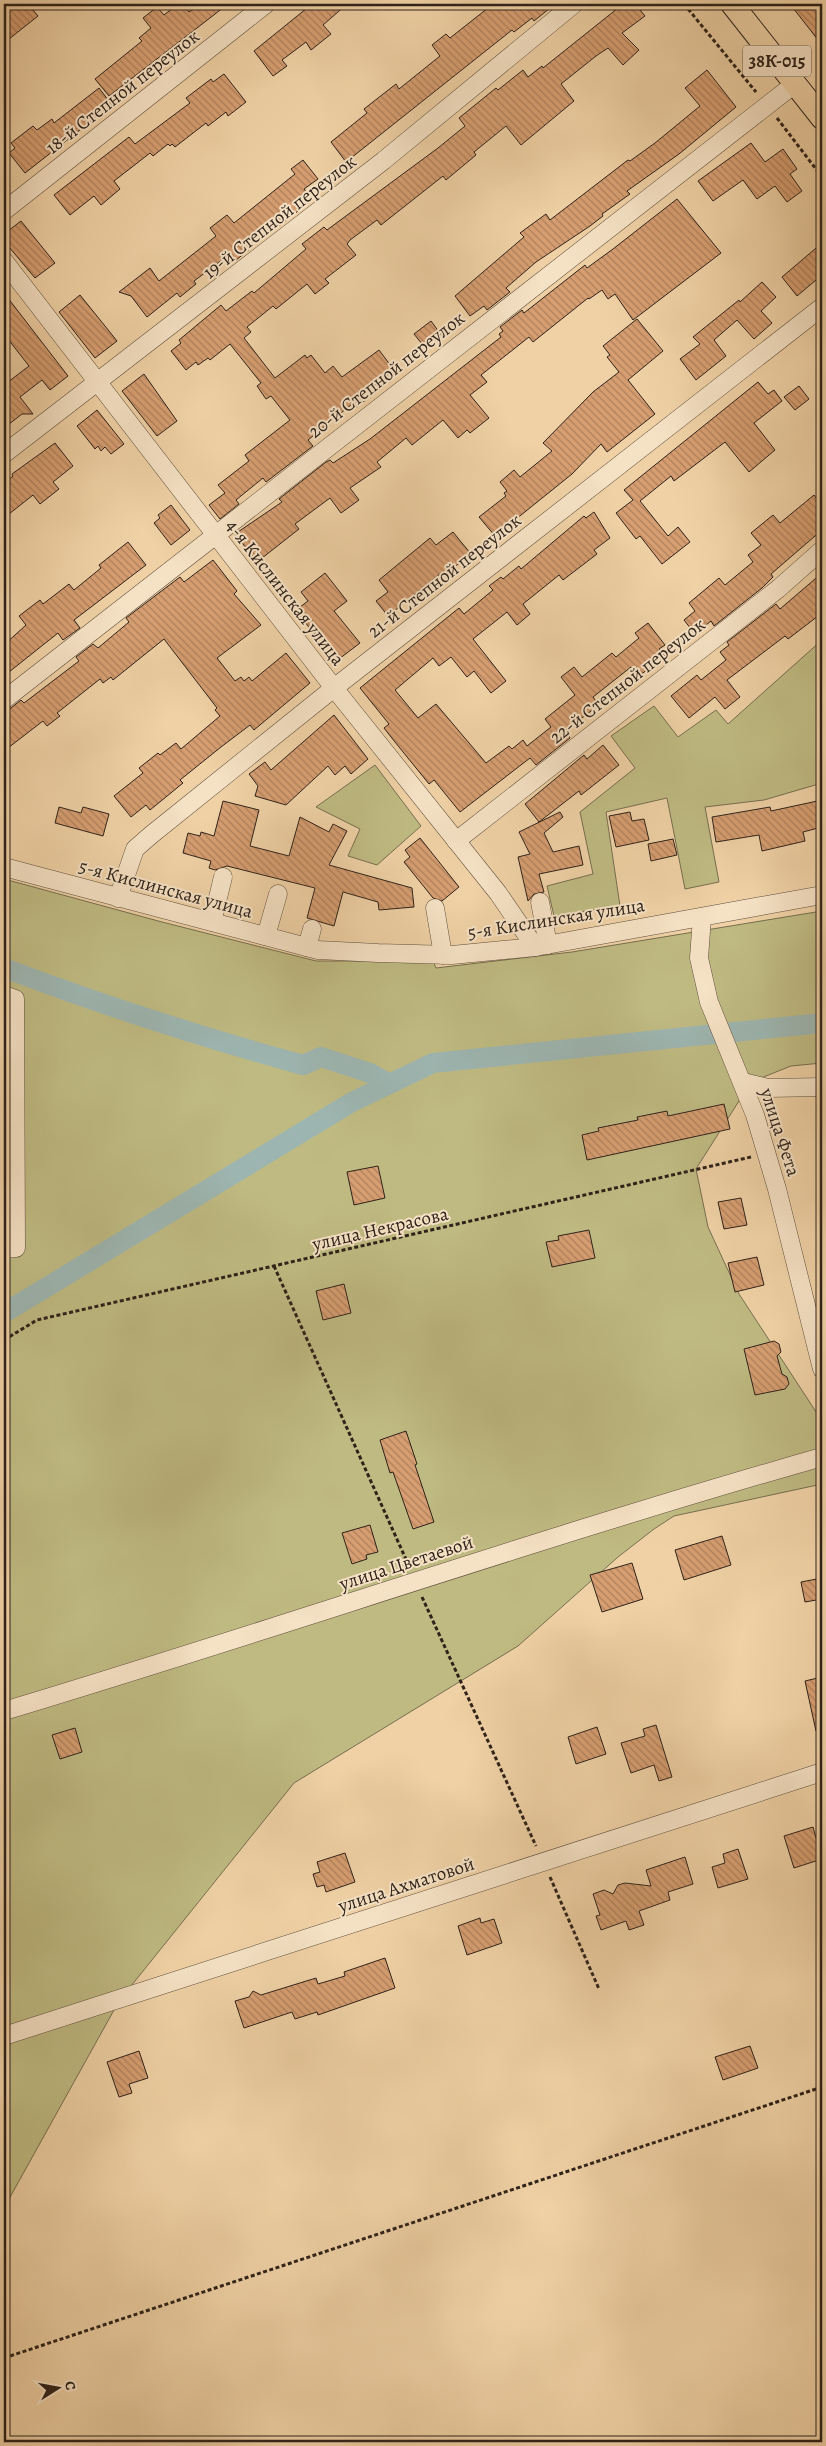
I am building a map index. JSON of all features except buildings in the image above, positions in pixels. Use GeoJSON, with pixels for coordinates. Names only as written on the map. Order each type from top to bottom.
{"type":"FeatureCollection","features":[{"type":"Feature","properties":{"kind":"main road","name":"38К-015"},"geometry":{"type":"LineString","coordinates":[[732,4],[822,118]]}},
{"type":"Feature","properties":{"kind":"street","name":"18-й Степной переулок"},"geometry":{"type":"LineString","coordinates":[[4,211],[266,4]]}},
{"type":"Feature","properties":{"kind":"street","name":"19-й Степной переулок"},"geometry":{"type":"LineString","coordinates":[[4,454],[97,381],[197,307],[383,161],[574,4]]}},
{"type":"Feature","properties":{"kind":"street","name":"20-й Степной переулок"},"geometry":{"type":"LineString","coordinates":[[4,700],[796,84]]}},
{"type":"Feature","properties":{"kind":"street","name":"4-я Кислинская улица"},"geometry":{"type":"LineString","coordinates":[[4,261],[334,688],[542,946]]}},
{"type":"Feature","properties":{"kind":"street","name":"21-й Степной переулок"},"geometry":{"type":"LineString","coordinates":[[118,898],[135,850],[334,688],[822,307]]}},
{"type":"Feature","properties":{"kind":"street","name":"22-й Степной переулок"},"geometry":{"type":"LineString","coordinates":[[456,841],[770,595],[822,550]]}},
{"type":"Feature","properties":{"kind":"street","name":"5-я Кислинская улица"},"geometry":{"type":"LineString","coordinates":[[4,867],[318,950],[348,952],[443,955],[542,946],[822,895]]}},
{"type":"Feature","properties":{"kind":"street"},"geometry":{"type":"LineString","coordinates":[[212,922],[223,878]]}},
{"type":"Feature","properties":{"kind":"street"},"geometry":{"type":"LineString","coordinates":[[266,936],[278,894]]}},
{"type":"Feature","properties":{"kind":"street"},"geometry":{"type":"LineString","coordinates":[[540,902],[542,946]]}},
{"type":"Feature","properties":{"kind":"street"},"geometry":{"type":"LineString","coordinates":[[434,908],[443,955]]}},
{"type":"Feature","properties":{"kind":"street","name":"улица Фета"},"geometry":{"type":"LineString","coordinates":[[702,917],[700,958],[709,1002],[742,1082],[766,1154],[822,1369]]}},
{"type":"Feature","properties":{"kind":"street"},"geometry":{"type":"LineString","coordinates":[[307,947],[312,929]]}},
{"type":"Feature","properties":{"kind":"street"},"geometry":{"type":"LineString","coordinates":[[4,996],[15,999],[16,1218],[16,1248],[4,1249]]}},
{"type":"Feature","properties":{"kind":"street"},"geometry":{"type":"LineString","coordinates":[[742,1082],[768,1088],[797,1089],[822,1087]]}},
{"type":"Feature","properties":{"kind":"street","name":"улица Цветаевой"},"geometry":{"type":"LineString","coordinates":[[4,1711],[665,1502],[822,1457]]}},
{"type":"Feature","properties":{"kind":"street","name":"улица Ахматовой"},"geometry":{"type":"LineString","coordinates":[[4,2036],[822,1772]]}},
{"type":"Feature","properties":{"kind":"path"},"geometry":{"type":"LineString","coordinates":[[684,4],[767,105],[822,177]]}},
{"type":"Feature","properties":{"kind":"path","name":"улица Некрасова"},"geometry":{"type":"LineString","coordinates":[[4,1340],[37,1320],[766,1154]]}},
{"type":"Feature","properties":{"kind":"path"},"geometry":{"type":"LineString","coordinates":[[274,1266],[599,1989]]}},
{"type":"Feature","properties":{"kind":"path"},"geometry":{"type":"LineString","coordinates":[[4,2358],[822,2087]]}},
{"type":"Feature","properties":{"kind":"shaded area"},"geometry":{"type":"Polygon","coordinates":[[[822,640],[822,783],[764,800],[705,807],[719,882],[685,889],[667,798],[606,812],[620,906],[554,916],[547,886],[593,874],[580,812],[635,768],[611,736],[654,706],[678,737],[716,710],[728,724],[822,640]]]}},
{"type":"Feature","properties":{"kind":"shaded area"},"geometry":{"type":"Polygon","coordinates":[[[375,765],[421,826],[377,865],[348,856],[360,829],[316,807],[375,765]]]}},
{"type":"Feature","properties":{"kind":"shaded area"},"geometry":{"type":"Polygon","coordinates":[[[4,879],[316,961],[433,961],[436,968],[572,952],[822,911],[822,1063],[791,1066],[751,1082],[696,1169],[708,1227],[739,1294],[822,1421],[822,1484],[674,1516],[618,1557],[518,1646],[294,1783],[119,2001],[4,2208],[4,879]]]}},
{"type":"Feature","properties":{"kind":"waterway"},"geometry":{"type":"LineString","coordinates":[[4,968],[115,1008],[303,1065],[321,1057],[370,1073],[386,1082],[387,1085]]}},
{"type":"Feature","properties":{"kind":"waterway"},"geometry":{"type":"LineString","coordinates":[[4,1313],[352,1102],[433,1063],[822,1023]]}}]}
